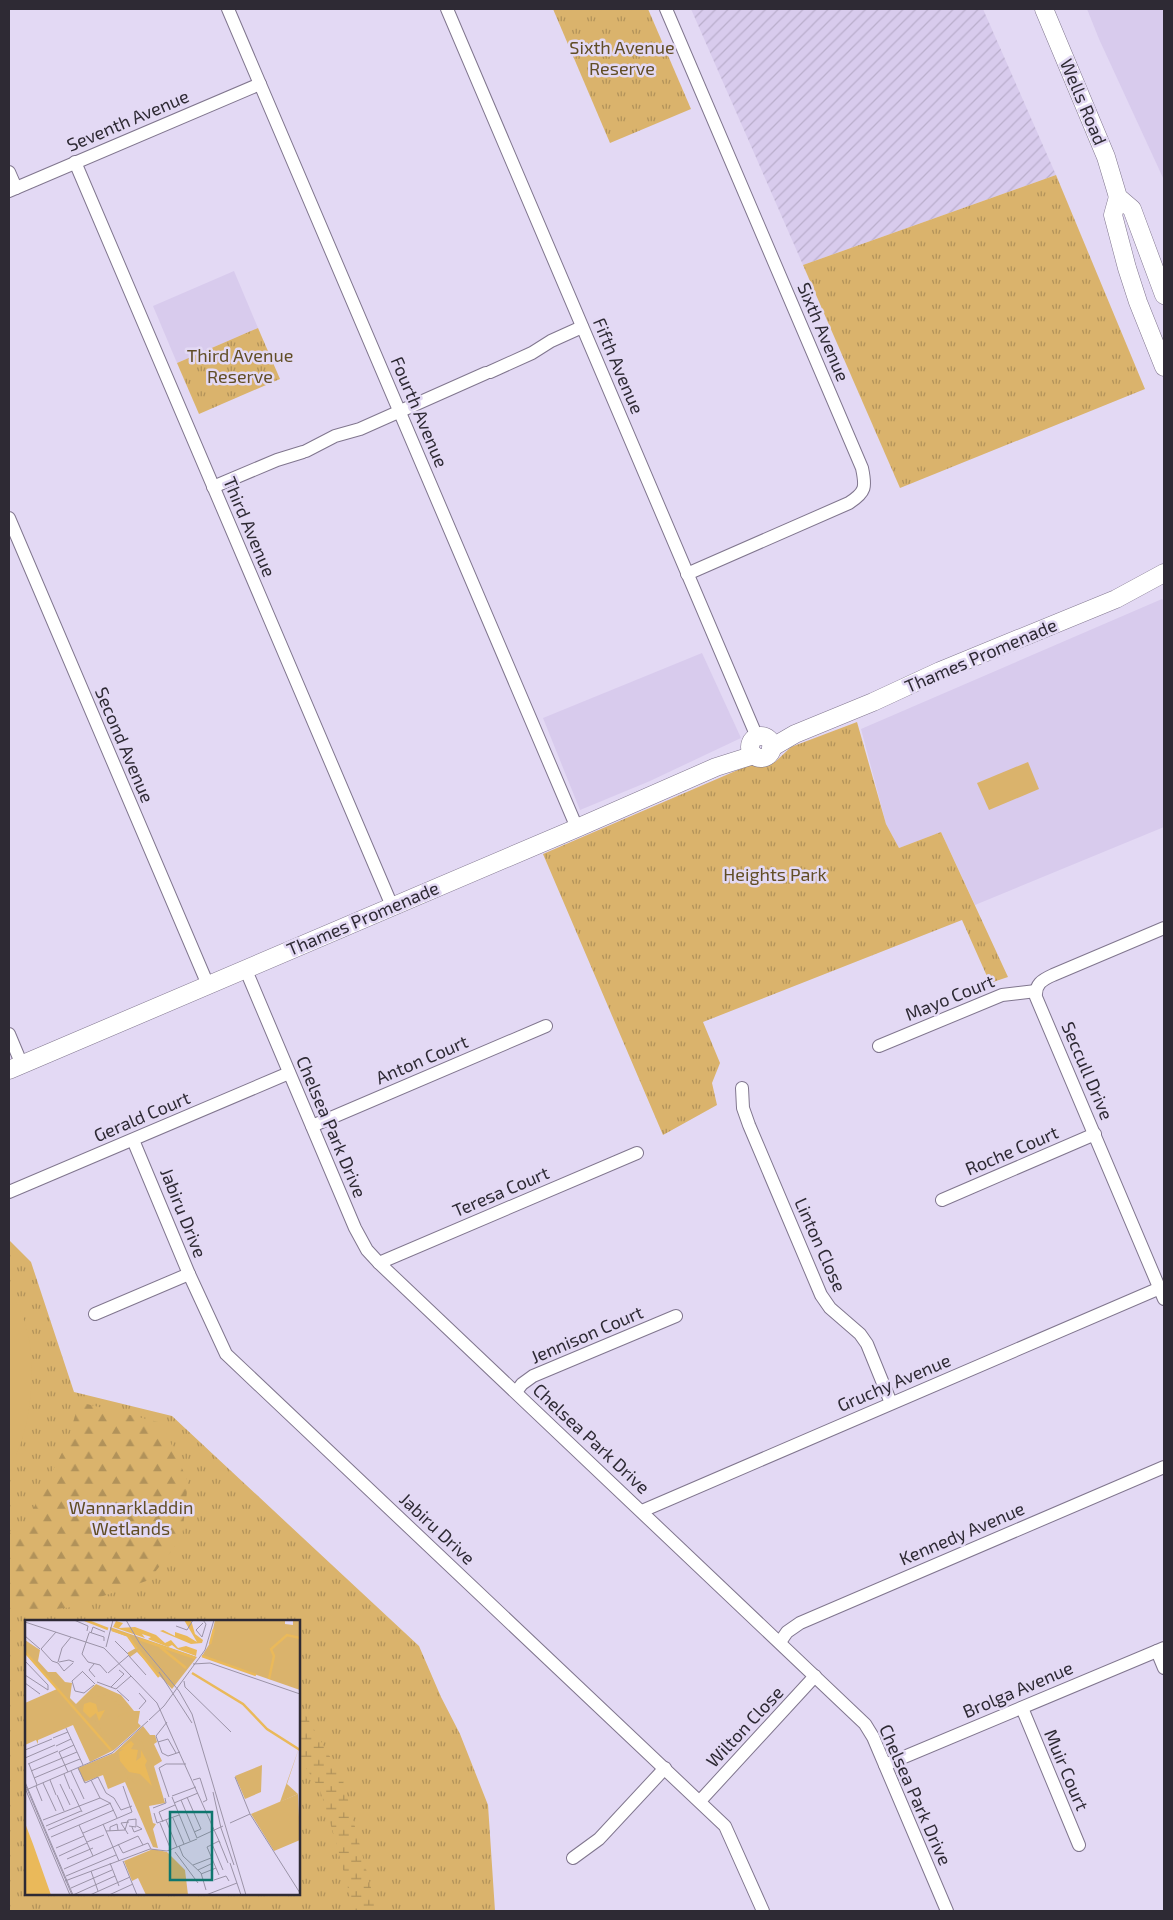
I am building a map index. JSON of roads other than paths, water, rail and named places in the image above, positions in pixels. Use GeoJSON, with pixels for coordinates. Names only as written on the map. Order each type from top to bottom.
{"type":"FeatureCollection","features":[{"type":"Feature","properties":{"kind":"main road","name":"Wells Road"},"geometry":{"type":"LineString","coordinates":[[1044,9],[1106,157],[1118,197],[1113,215],[1127,268],[1138,302],[1164,367]]}},
{"type":"Feature","properties":{"kind":"main road","name":"Wells Road"},"geometry":{"type":"LineString","coordinates":[[1118,197],[1132,209],[1164,295]]}},
{"type":"Feature","properties":{"kind":"main road","name":"Thames Promenade"},"geometry":{"type":"LineString","coordinates":[[15,1067],[577,828],[716,767],[760,745],[795,734],[873,702],[940,671],[1116,599],[1162,577]]}},
{"type":"Feature","properties":{"kind":"street","name":"Fourth Avenue"},"geometry":{"type":"LineString","coordinates":[[228,9],[577,828]]}},
{"type":"Feature","properties":{"kind":"street","name":"Fifth Avenue"},"geometry":{"type":"LineString","coordinates":[[447,9],[760,745]]}},
{"type":"Feature","properties":{"kind":"street","name":"Sixth Avenue"},"geometry":{"type":"LineString","coordinates":[[666,9],[862,468],[864,480],[864,490],[859,497],[850,503],[687,574]]}},
{"type":"Feature","properties":{"kind":"street","name":"Seventh Avenue"},"geometry":{"type":"LineString","coordinates":[[12,189],[260,84]]}},
{"type":"Feature","properties":{"kind":"street","name":"Third Avenue"},"geometry":{"type":"LineString","coordinates":[[75,162],[392,906]]}},
{"type":"Feature","properties":{"kind":"street"},"geometry":{"type":"LineString","coordinates":[[9,172],[12,189]]}},
{"type":"Feature","properties":{"kind":"street"},"geometry":{"type":"LineString","coordinates":[[213,487],[277,460],[304,451],[335,436],[360,429],[532,353],[551,341],[582,327]]}},
{"type":"Feature","properties":{"kind":"street","name":"Second Avenue"},"geometry":{"type":"LineString","coordinates":[[9,518],[208,985]]}},
{"type":"Feature","properties":{"kind":"street"},"geometry":{"type":"LineString","coordinates":[[1036,991],[1037,985],[1052,975],[1164,928]]}},
{"type":"Feature","properties":{"kind":"street","name":"Chelsea Park Drive"},"geometry":{"type":"LineString","coordinates":[[245,968],[355,1228],[367,1250],[379,1264],[865,1724],[885,1765],[948,1911]]}},
{"type":"Feature","properties":{"kind":"street","name":"Mayo Court"},"geometry":{"type":"LineString","coordinates":[[879,1046],[1002,995],[1036,991]]}},
{"type":"Feature","properties":{"kind":"street","name":"Seccull Drive"},"geometry":{"type":"LineString","coordinates":[[1036,991],[1036,996],[1162,1294]]}},
{"type":"Feature","properties":{"kind":"street","name":"Anton Court"},"geometry":{"type":"LineString","coordinates":[[312,1126],[546,1026]]}},
{"type":"Feature","properties":{"kind":"street"},"geometry":{"type":"LineString","coordinates":[[9,1034],[15,1067]]}},
{"type":"Feature","properties":{"kind":"street","name":"Gerald Court"},"geometry":{"type":"LineString","coordinates":[[9,1192],[289,1073]]}},
{"type":"Feature","properties":{"kind":"street","name":"Linton Close"},"geometry":{"type":"LineString","coordinates":[[742,1088],[743,1108],[749,1125],[821,1295],[830,1308],[860,1334],[867,1344],[891,1403]]}},
{"type":"Feature","properties":{"kind":"street","name":"Roche Court"},"geometry":{"type":"LineString","coordinates":[[942,1200],[1095,1134]]}},
{"type":"Feature","properties":{"kind":"street","name":"Jabiru Drive"},"geometry":{"type":"LineString","coordinates":[[133,1140],[189,1274],[226,1354],[666,1768],[725,1826],[763,1911]]}},
{"type":"Feature","properties":{"kind":"street","name":"Teresa Court"},"geometry":{"type":"LineString","coordinates":[[379,1264],[636,1153]]}},
{"type":"Feature","properties":{"kind":"street"},"geometry":{"type":"LineString","coordinates":[[95,1314],[189,1274]]}},
{"type":"Feature","properties":{"kind":"street","name":"Gruchy Avenue"},"geometry":{"type":"LineString","coordinates":[[642,1511],[891,1403],[1162,1294]]}},
{"type":"Feature","properties":{"kind":"street","name":"Jennison Court"},"geometry":{"type":"LineString","coordinates":[[516,1392],[522,1384],[533,1376],[676,1316]]}},
{"type":"Feature","properties":{"kind":"street","name":"Kennedy Avenue"},"geometry":{"type":"LineString","coordinates":[[780,1642],[787,1632],[800,1623],[1164,1467]]}},
{"type":"Feature","properties":{"kind":"street"},"geometry":{"type":"LineString","coordinates":[[1160,1649],[1164,1668]]}},
{"type":"Feature","properties":{"kind":"street","name":"Brolga Avenue"},"geometry":{"type":"LineString","coordinates":[[885,1765],[1160,1649]]}},
{"type":"Feature","properties":{"kind":"street","name":"Wilton Close"},"geometry":{"type":"LineString","coordinates":[[700,1801],[816,1676]]}},
{"type":"Feature","properties":{"kind":"street","name":"Muir Court"},"geometry":{"type":"LineString","coordinates":[[1022,1708],[1079,1845]]}},
{"type":"Feature","properties":{"kind":"street"},"geometry":{"type":"LineString","coordinates":[[573,1858],[599,1839],[666,1768]]}},
{"type":"Feature","properties":{"kind":"park label","name":"Sixth Avenue Reserve"},"geometry":{"type":"Point","coordinates":[622,58]}},
{"type":"Feature","properties":{"kind":"park label","name":"Third Avenue Reserve"},"geometry":{"type":"Point","coordinates":[240,366]}},
{"type":"Feature","properties":{"kind":"park label","name":"Heights Park"},"geometry":{"type":"Point","coordinates":[775,875]}},
{"type":"Feature","properties":{"kind":"park label","name":"Wannarkladdin Wetlands"},"geometry":{"type":"Point","coordinates":[131,1518]}}]}
